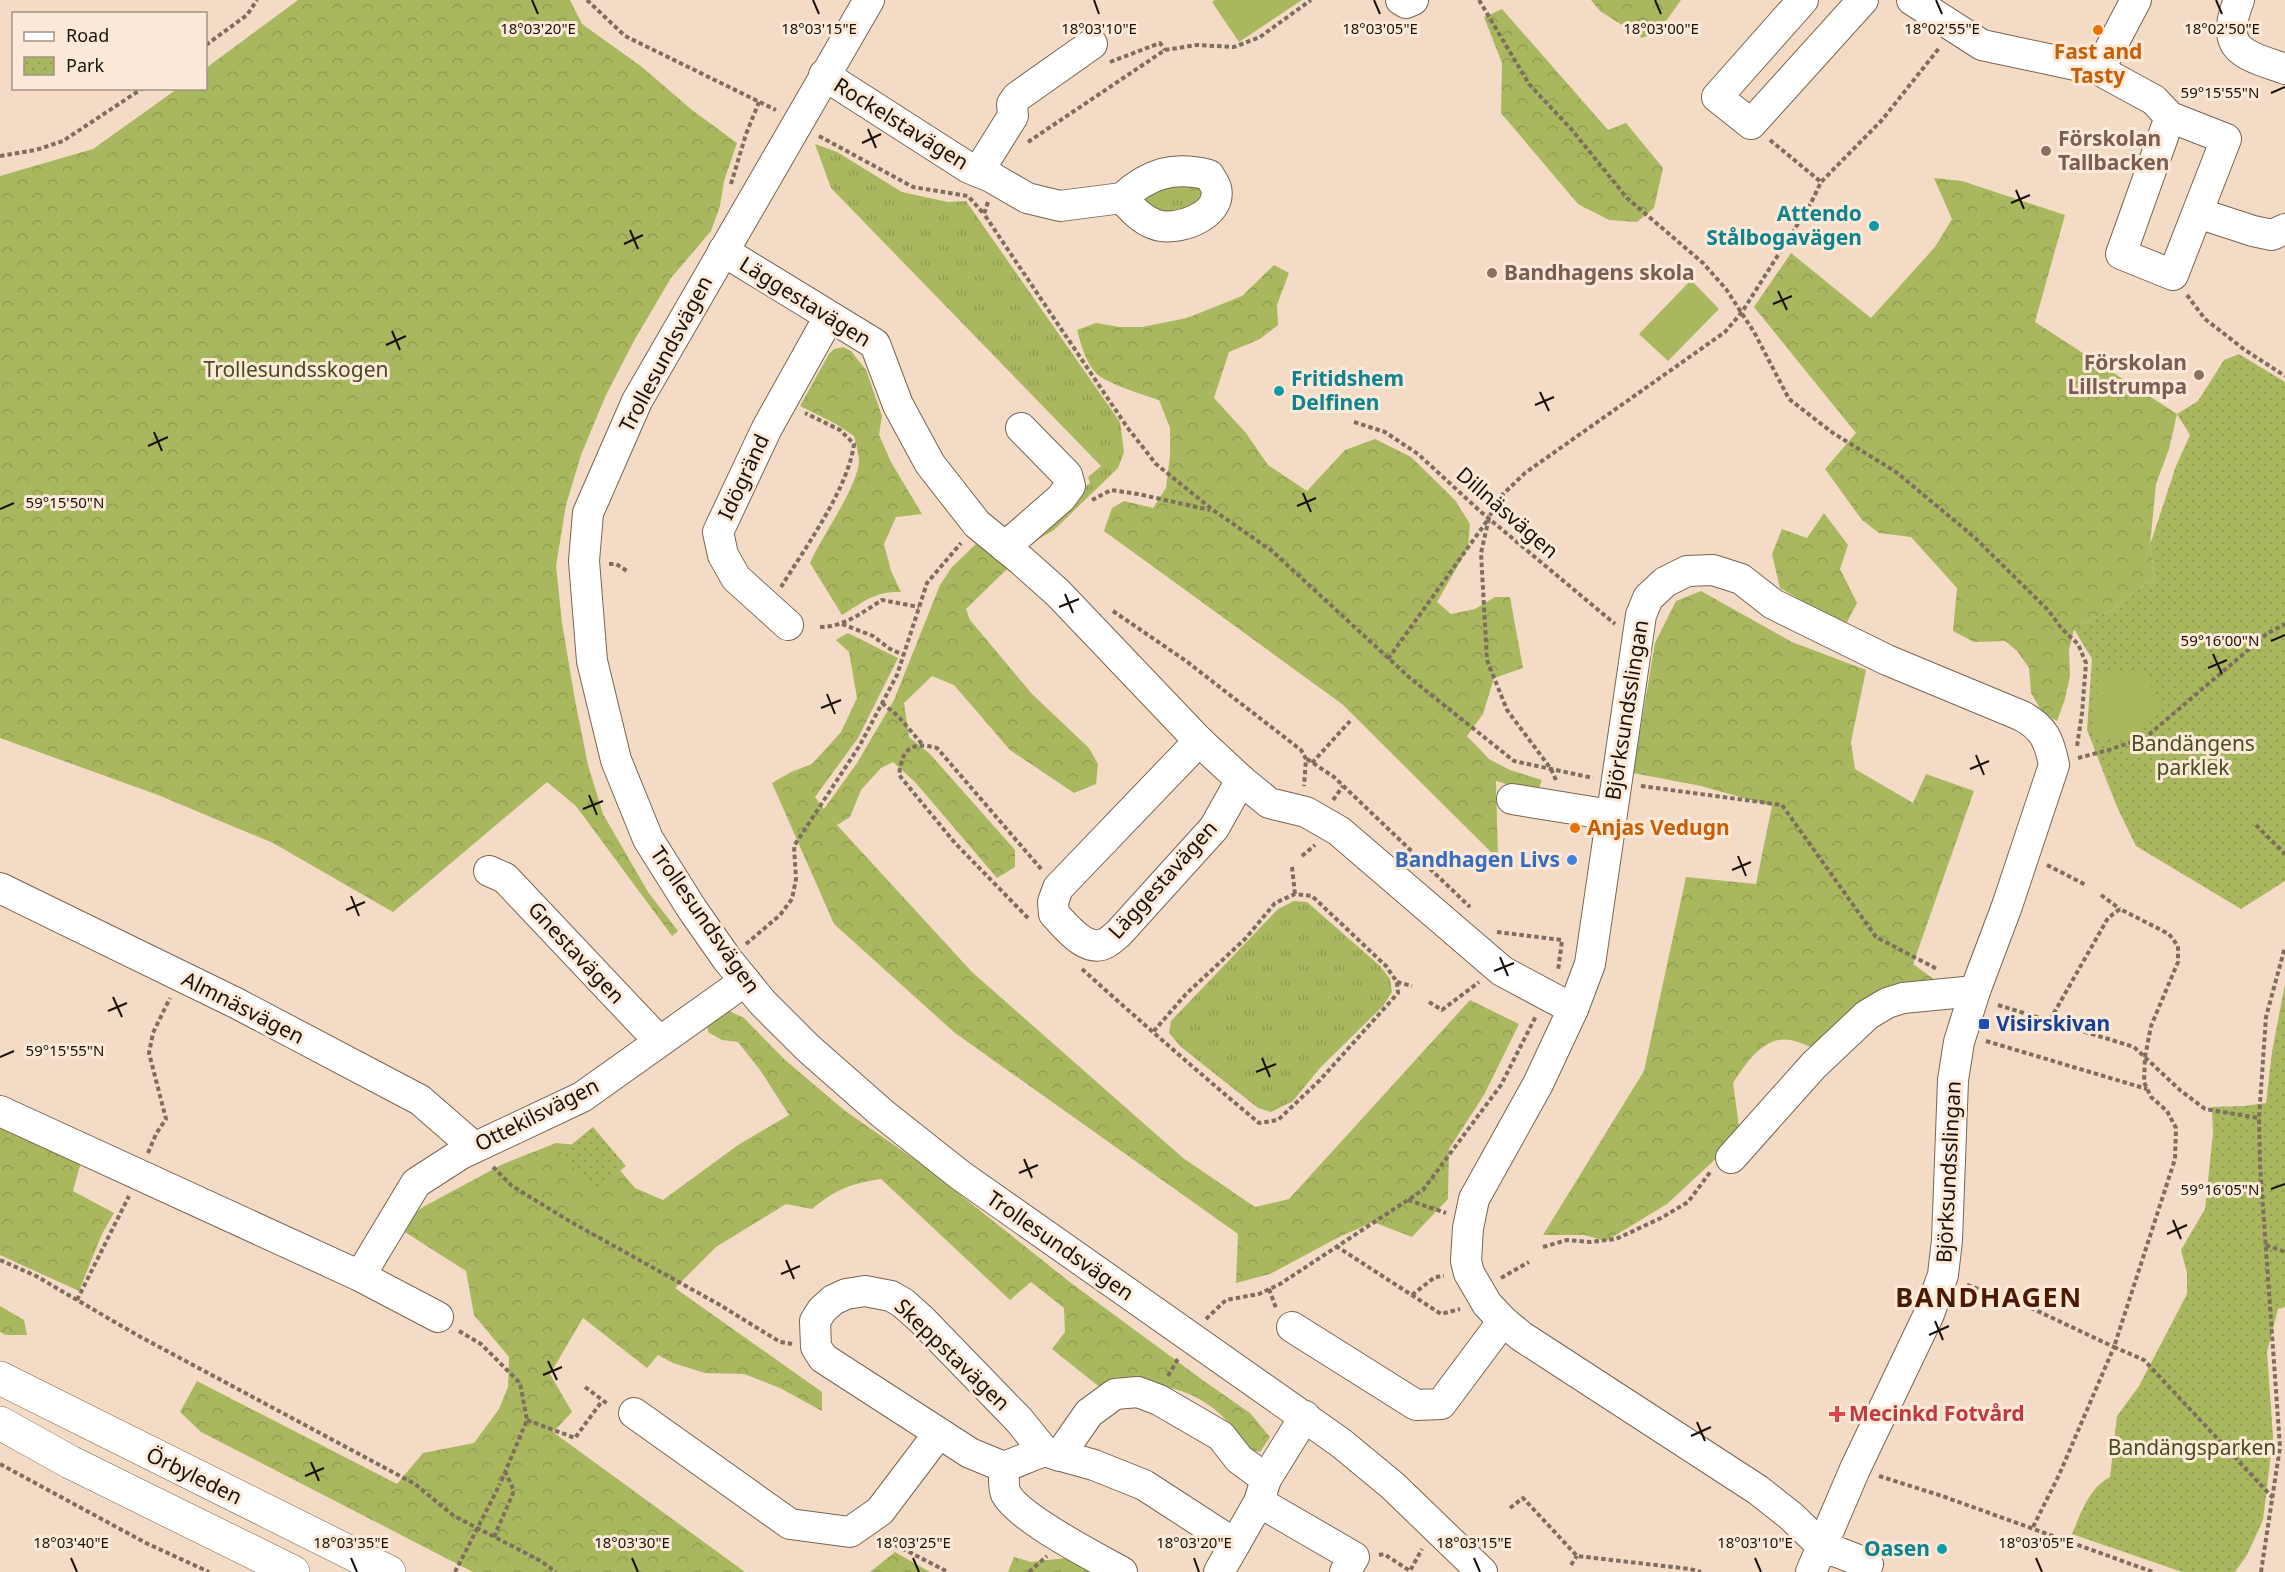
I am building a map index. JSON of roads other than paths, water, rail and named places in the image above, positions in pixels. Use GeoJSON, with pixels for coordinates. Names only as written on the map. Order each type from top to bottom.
{"type":"FeatureCollection","features":[{"type":"Feature","properties":{"kind":"main road","name":"Örbyleden"},"geometry":{"type":"LineString","coordinates":[[0,1378],[389,1572]]}},
{"type":"Feature","properties":{"kind":"main road","name":"Örbyleden"},"geometry":{"type":"LineString","coordinates":[[0,1423],[70,1462],[293,1572]]}},
{"type":"Feature","properties":{"kind":"street","name":"Trollesundsvägen"},"geometry":{"type":"LineString","coordinates":[[869,0],[637,400],[588,513],[584,561],[592,661],[616,760],[648,839],[692,909],[762,1002],[808,1048],[882,1114],[960,1175],[1341,1443],[1393,1486],[1480,1572]]}},
{"type":"Feature","properties":{"kind":"street"},"geometry":{"type":"LineString","coordinates":[[1401,0],[1406,3],[1413,0]]}},
{"type":"Feature","properties":{"kind":"street"},"geometry":{"type":"LineString","coordinates":[[1803,0],[1717,97],[1751,124],[1863,0]]}},
{"type":"Feature","properties":{"kind":"street"},"geometry":{"type":"LineString","coordinates":[[1912,0],[1982,45],[2099,70],[2154,100],[2170,117],[2226,138],[2173,276],[2121,254],[2170,117]]}},
{"type":"Feature","properties":{"kind":"street"},"geometry":{"type":"LineString","coordinates":[[2099,70],[2136,0]]}},
{"type":"Feature","properties":{"kind":"street"},"geometry":{"type":"LineString","coordinates":[[2239,0],[2233,15],[2230,33],[2237,46],[2246,55],[2285,69]]}},
{"type":"Feature","properties":{"kind":"street","name":"Rockelstavägen"},"geometry":{"type":"LineString","coordinates":[[978,172],[1013,116],[1012,104],[1017,97],[1092,44]]}},
{"type":"Feature","properties":{"kind":"street","name":"Rockelstavägen"},"geometry":{"type":"LineString","coordinates":[[824,75],[969,168],[1027,198],[1060,206],[1122,198]]}},
{"type":"Feature","properties":{"kind":"street"},"geometry":{"type":"LineString","coordinates":[[2198,213],[2272,235],[2285,229]]}},
{"type":"Feature","properties":{"kind":"street","name":"Läggestavägen"},"geometry":{"type":"LineString","coordinates":[[723,250],[875,344],[898,405],[930,464],[976,524],[1058,593],[1199,741],[1241,780],[1269,803],[1306,812],[1339,831],[1498,967],[1555,989],[1573,1009]]}},
{"type":"Feature","properties":{"kind":"street","name":"Idögränd"},"geometry":{"type":"LineString","coordinates":[[788,625],[736,578],[723,555],[718,532],[767,428],[829,317]]}},
{"type":"Feature","properties":{"kind":"street"},"geometry":{"type":"LineString","coordinates":[[1005,547],[1061,498],[1070,486],[1067,474],[1021,428]]}},
{"type":"Feature","properties":{"kind":"street","name":"Björksundsslingan"},"geometry":{"type":"LineString","coordinates":[[1713,570],[1741,579],[1773,603],[1833,635],[2036,723],[2045,734],[2054,765],[1962,1034],[1953,1080],[1947,1240],[1942,1275],[1929,1314],[1855,1469],[1816,1559],[1791,1516],[1758,1490],[1503,1321],[1487,1304],[1469,1273],[1466,1261],[1468,1228],[1474,1199],[1538,1084],[1573,1009],[1590,964],[1641,615],[1648,598],[1665,582],[1687,571],[1713,570]]}},
{"type":"Feature","properties":{"kind":"street","name":"Läggestavägen"},"geometry":{"type":"LineString","coordinates":[[1199,741],[1058,888],[1053,902],[1054,914],[1079,939],[1092,945],[1105,944],[1118,934],[1214,828],[1241,780]]}},
{"type":"Feature","properties":{"kind":"street"},"geometry":{"type":"LineString","coordinates":[[1512,800],[1611,814]]}},
{"type":"Feature","properties":{"kind":"street","name":"Gnestavägen"},"geometry":{"type":"LineString","coordinates":[[489,871],[506,878],[659,1041]]}},
{"type":"Feature","properties":{"kind":"street","name":"Almnäsvägen"},"geometry":{"type":"LineString","coordinates":[[0,888],[236,1003],[420,1100],[474,1147]]}},
{"type":"Feature","properties":{"kind":"street","name":"Ottekilsvägen"},"geometry":{"type":"LineString","coordinates":[[360,1276],[416,1183],[474,1147],[582,1097],[745,981]]}},
{"type":"Feature","properties":{"kind":"street"},"geometry":{"type":"LineString","coordinates":[[1731,1158],[1814,1065],[1867,1015],[1887,1003],[1903,998],[1975,991]]}},
{"type":"Feature","properties":{"kind":"street"},"geometry":{"type":"LineString","coordinates":[[0,1112],[360,1276],[438,1317]]}},
{"type":"Feature","properties":{"kind":"street","name":"Skeppstavägen"},"geometry":{"type":"LineString","coordinates":[[939,1433],[823,1358],[816,1347],[815,1321],[833,1300],[846,1293],[865,1291],[891,1296],[903,1303],[1052,1454]]}},
{"type":"Feature","properties":{"kind":"street"},"geometry":{"type":"LineString","coordinates":[[1292,1327],[1416,1405],[1441,1404],[1503,1321]]}},
{"type":"Feature","properties":{"kind":"street"},"geometry":{"type":"LineString","coordinates":[[1052,1454],[1089,1413],[1115,1394],[1138,1392],[1160,1400],[1221,1436],[1263,1490],[1354,1557],[1345,1572]]}},
{"type":"Feature","properties":{"kind":"street"},"geometry":{"type":"LineString","coordinates":[[621,1409],[790,1524],[850,1532],[880,1511],[939,1433],[970,1454],[1004,1467],[1052,1454],[1094,1465],[1144,1485],[1235,1544]]}},
{"type":"Feature","properties":{"kind":"street"},"geometry":{"type":"LineString","coordinates":[[1219,1572],[1305,1416]]}},
{"type":"Feature","properties":{"kind":"street"},"geometry":{"type":"LineString","coordinates":[[1004,1467],[1006,1493],[1022,1511],[1055,1534],[1122,1572]]}},
{"type":"Feature","properties":{"kind":"street"},"geometry":{"type":"LineString","coordinates":[[1816,1559],[1868,1564]]}},
{"type":"Feature","properties":{"kind":"place","name":"Fast and Tasty"},"geometry":{"type":"Point","coordinates":[2098,30]}},
{"type":"Feature","properties":{"kind":"place","name":"Förskolan Tallbacken"},"geometry":{"type":"Point","coordinates":[2046,151]}},
{"type":"Feature","properties":{"kind":"place","name":"Attendo Stålbogavägen"},"geometry":{"type":"Point","coordinates":[1874,226]}},
{"type":"Feature","properties":{"kind":"place","name":"Bandhagens skola"},"geometry":{"type":"Point","coordinates":[1492,273]}},
{"type":"Feature","properties":{"kind":"place","name":"Förskolan Lillstrumpa"},"geometry":{"type":"Point","coordinates":[2199,375]}},
{"type":"Feature","properties":{"kind":"place","name":"Fritidshem Delfinen"},"geometry":{"type":"Point","coordinates":[1279,391]}},
{"type":"Feature","properties":{"kind":"place","name":"Anjas Vedugn"},"geometry":{"type":"Point","coordinates":[1575,828]}},
{"type":"Feature","properties":{"kind":"place","name":"Bandhagen Livs"},"geometry":{"type":"Point","coordinates":[1572,860]}},
{"type":"Feature","properties":{"kind":"place","name":"Visirskivan"},"geometry":{"type":"Point","coordinates":[1984,1024]}},
{"type":"Feature","properties":{"kind":"place","name":"Mecinkd Fotvård"},"geometry":{"type":"Point","coordinates":[1837,1414]}},
{"type":"Feature","properties":{"kind":"place","name":"Oasen"},"geometry":{"type":"Point","coordinates":[1942,1549]}},
{"type":"Feature","properties":{"kind":"district","name":"BANDHAGEN"},"geometry":{"type":"Point","coordinates":[1989,1298]}},
{"type":"Feature","properties":{"kind":"park label","name":"Trollesundsskogen"},"geometry":{"type":"Point","coordinates":[296,370]}},
{"type":"Feature","properties":{"kind":"park label","name":"Bandängens parklek"},"geometry":{"type":"Point","coordinates":[2193,756]}},
{"type":"Feature","properties":{"kind":"park label","name":"Bandängsparken"},"geometry":{"type":"Point","coordinates":[2192,1448]}}]}
